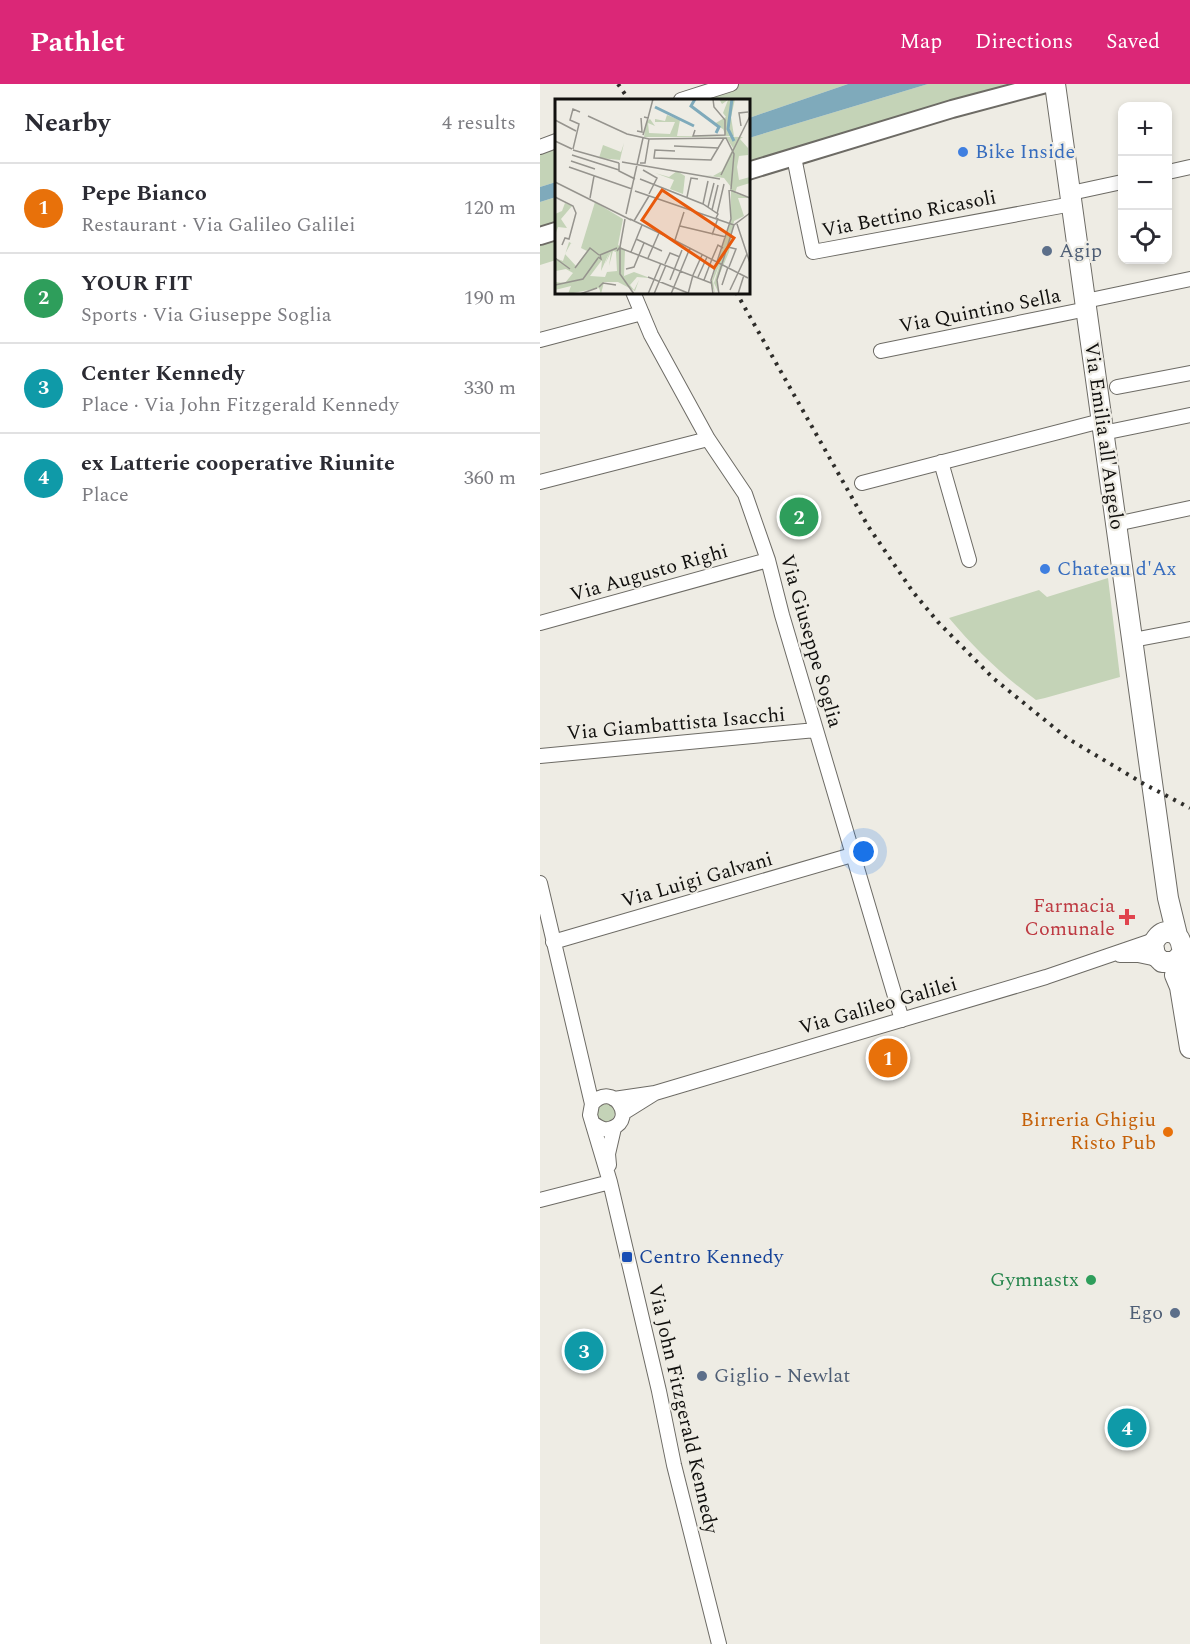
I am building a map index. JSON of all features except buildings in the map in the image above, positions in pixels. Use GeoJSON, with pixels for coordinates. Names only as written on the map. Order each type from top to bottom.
{"type":"FeatureCollection","features":[{"type":"Feature","properties":{"kind":"main road","name":"Via Emilia all'Angelo"},"geometry":{"type":"LineString","coordinates":[[1055,84],[1091,304],[1102,427],[1168,898],[1168,947]]}},
{"type":"Feature","properties":{"kind":"main road"},"geometry":{"type":"LineString","coordinates":[[1168,947],[1180,987],[1190,1048]]}},
{"type":"Feature","properties":{"kind":"street"},"geometry":{"type":"LineString","coordinates":[[684,99],[730,84]]}},
{"type":"Feature","properties":{"kind":"street"},"geometry":{"type":"LineString","coordinates":[[750,170],[975,102],[1046,84]]}},
{"type":"Feature","properties":{"kind":"street"},"geometry":{"type":"LineString","coordinates":[[540,147],[555,141]]}},
{"type":"Feature","properties":{"kind":"street","name":"Via Bettino Ricasoli"},"geometry":{"type":"LineString","coordinates":[[794,157],[813,252],[1072,198]]}},
{"type":"Feature","properties":{"kind":"street"},"geometry":{"type":"LineString","coordinates":[[1172,171],[1190,167]]}},
{"type":"Feature","properties":{"kind":"street"},"geometry":{"type":"LineString","coordinates":[[1072,198],[1118,183]]}},
{"type":"Feature","properties":{"kind":"street"},"geometry":{"type":"LineString","coordinates":[[540,236],[555,231]]}},
{"type":"Feature","properties":{"kind":"street","name":"Via Quintino Sella"},"geometry":{"type":"LineString","coordinates":[[881,351],[1091,304],[1190,279]]}},
{"type":"Feature","properties":{"kind":"street","name":"Via Giuseppe Soglia"},"geometry":{"type":"LineString","coordinates":[[634,294],[651,334],[708,439],[745,494],[768,560],[782,615],[902,1020]]}},
{"type":"Feature","properties":{"kind":"street"},"geometry":{"type":"LineString","coordinates":[[540,340],[642,313]]}},
{"type":"Feature","properties":{"kind":"street"},"geometry":{"type":"LineString","coordinates":[[1117,387],[1190,373]]}},
{"type":"Feature","properties":{"kind":"street"},"geometry":{"type":"LineString","coordinates":[[862,483],[941,462],[1102,427],[1190,415]]}},
{"type":"Feature","properties":{"kind":"street"},"geometry":{"type":"LineString","coordinates":[[540,482],[708,439]]}},
{"type":"Feature","properties":{"kind":"street"},"geometry":{"type":"LineString","coordinates":[[941,462],[969,560]]}},
{"type":"Feature","properties":{"kind":"street"},"geometry":{"type":"LineString","coordinates":[[1116,524],[1190,508]]}},
{"type":"Feature","properties":{"kind":"street","name":"Via Augusto Righi"},"geometry":{"type":"LineString","coordinates":[[540,623],[768,560]]}},
{"type":"Feature","properties":{"kind":"street"},"geometry":{"type":"LineString","coordinates":[[1133,640],[1190,629]]}},
{"type":"Feature","properties":{"kind":"street","name":"Via Giambattista Isacchi"},"geometry":{"type":"LineString","coordinates":[[540,756],[816,730]]}},
{"type":"Feature","properties":{"kind":"street","name":"Via Luigi Galvani"},"geometry":{"type":"LineString","coordinates":[[553,942],[852,855]]}},
{"type":"Feature","properties":{"kind":"street","name":"Via John Fitzgerald Kennedy"},"geometry":{"type":"LineString","coordinates":[[540,883],[583,1065],[603,1100],[622,1107],[623,1113],[620,1122],[614,1128],[608,1154],[610,1182]]}},
{"type":"Feature","properties":{"kind":"street","name":"Via Galileo Galilei"},"geometry":{"type":"LineString","coordinates":[[603,1100],[655,1094],[1112,955],[1136,945],[1168,947]]}},
{"type":"Feature","properties":{"kind":"street","name":"Via Galileo Galilei"},"geometry":{"type":"LineString","coordinates":[[623,1113],[655,1094]]}},
{"type":"Feature","properties":{"kind":"street","name":"Via John Fitzgerald Kennedy"},"geometry":{"type":"LineString","coordinates":[[603,1100],[590,1115],[610,1182],[719,1644]]}},
{"type":"Feature","properties":{"kind":"street"},"geometry":{"type":"LineString","coordinates":[[594,1124],[604,1129],[614,1128]]}},
{"type":"Feature","properties":{"kind":"street"},"geometry":{"type":"LineString","coordinates":[[540,1200],[610,1182]]}},
{"type":"Feature","properties":{"kind":"green space"},"geometry":{"type":"Polygon","coordinates":[[[731,84],[848,84],[750,118],[750,99],[684,99],[731,84]]]}},
{"type":"Feature","properties":{"kind":"green space"},"geometry":{"type":"Polygon","coordinates":[[[928,84],[1046,84],[750,171],[750,138],[928,84]]]}},
{"type":"Feature","properties":{"kind":"green space"},"geometry":{"type":"Polygon","coordinates":[[[555,141],[555,182],[540,187],[540,147],[555,141]]]}},
{"type":"Feature","properties":{"kind":"green space"},"geometry":{"type":"Polygon","coordinates":[[[555,197],[555,231],[540,236],[540,202],[555,197]]]}},
{"type":"Feature","properties":{"kind":"green space"},"geometry":{"type":"Polygon","coordinates":[[[555,237],[555,260],[540,265],[540,242],[555,237]]]}},
{"type":"Feature","properties":{"kind":"green space"},"geometry":{"type":"Polygon","coordinates":[[[1108,578],[1120,677],[1045,698],[1036,700],[1001,672],[949,618],[1039,590],[1047,597],[1108,578]]]}},
{"type":"Feature","properties":{"kind":"green space"},"geometry":{"type":"Polygon","coordinates":[[[602,1104],[610,1104],[615,1109],[613,1120],[602,1122],[597,1117],[597,1109],[602,1104]]]}},
{"type":"Feature","properties":{"kind":"water"},"geometry":{"type":"Polygon","coordinates":[[[848,84],[928,84],[750,138],[750,118],[848,84]]]}},
{"type":"Feature","properties":{"kind":"water"},"geometry":{"type":"Polygon","coordinates":[[[555,182],[555,197],[540,202],[540,187],[555,182]]]}},
{"type":"Feature","properties":{"kind":"railway"},"geometry":{"type":"LineString","coordinates":[[618,84],[628,99]]}},
{"type":"Feature","properties":{"kind":"railway"},"geometry":{"type":"LineString","coordinates":[[737,294],[868,526],[913,592],[938,622],[993,678],[1067,738],[1144,784],[1190,808]]}},
{"type":"Feature","properties":{"kind":"place","name":"Bike Inside"},"geometry":{"type":"Point","coordinates":[963,152]}},
{"type":"Feature","properties":{"kind":"place","name":"Agip"},"geometry":{"type":"Point","coordinates":[1047,251]}},
{"type":"Feature","properties":{"kind":"place","name":"YOUR FIT"},"geometry":{"type":"Point","coordinates":[799,517]}},
{"type":"Feature","properties":{"kind":"place","name":"Chateau d'Ax"},"geometry":{"type":"Point","coordinates":[1045,569]}},
{"type":"Feature","properties":{"kind":"place","name":"Farmacia Comunale"},"geometry":{"type":"Point","coordinates":[1127,917]}},
{"type":"Feature","properties":{"kind":"place","name":"Pepe Bianco"},"geometry":{"type":"Point","coordinates":[888,1058]}},
{"type":"Feature","properties":{"kind":"place","name":"Birreria Ghigiu Risto Pub"},"geometry":{"type":"Point","coordinates":[1168,1132]}},
{"type":"Feature","properties":{"kind":"place","name":"Centro Kennedy"},"geometry":{"type":"Point","coordinates":[627,1257]}},
{"type":"Feature","properties":{"kind":"place","name":"Gymnastx"},"geometry":{"type":"Point","coordinates":[1091,1280]}},
{"type":"Feature","properties":{"kind":"place","name":"Ego"},"geometry":{"type":"Point","coordinates":[1175,1313]}},
{"type":"Feature","properties":{"kind":"place","name":"Center Kennedy"},"geometry":{"type":"Point","coordinates":[584,1351]}},
{"type":"Feature","properties":{"kind":"place","name":"Giglio - Newlat"},"geometry":{"type":"Point","coordinates":[702,1376]}},
{"type":"Feature","properties":{"kind":"place","name":"ex Latterie cooperative Riunite"},"geometry":{"type":"Point","coordinates":[1127,1428]}}]}
